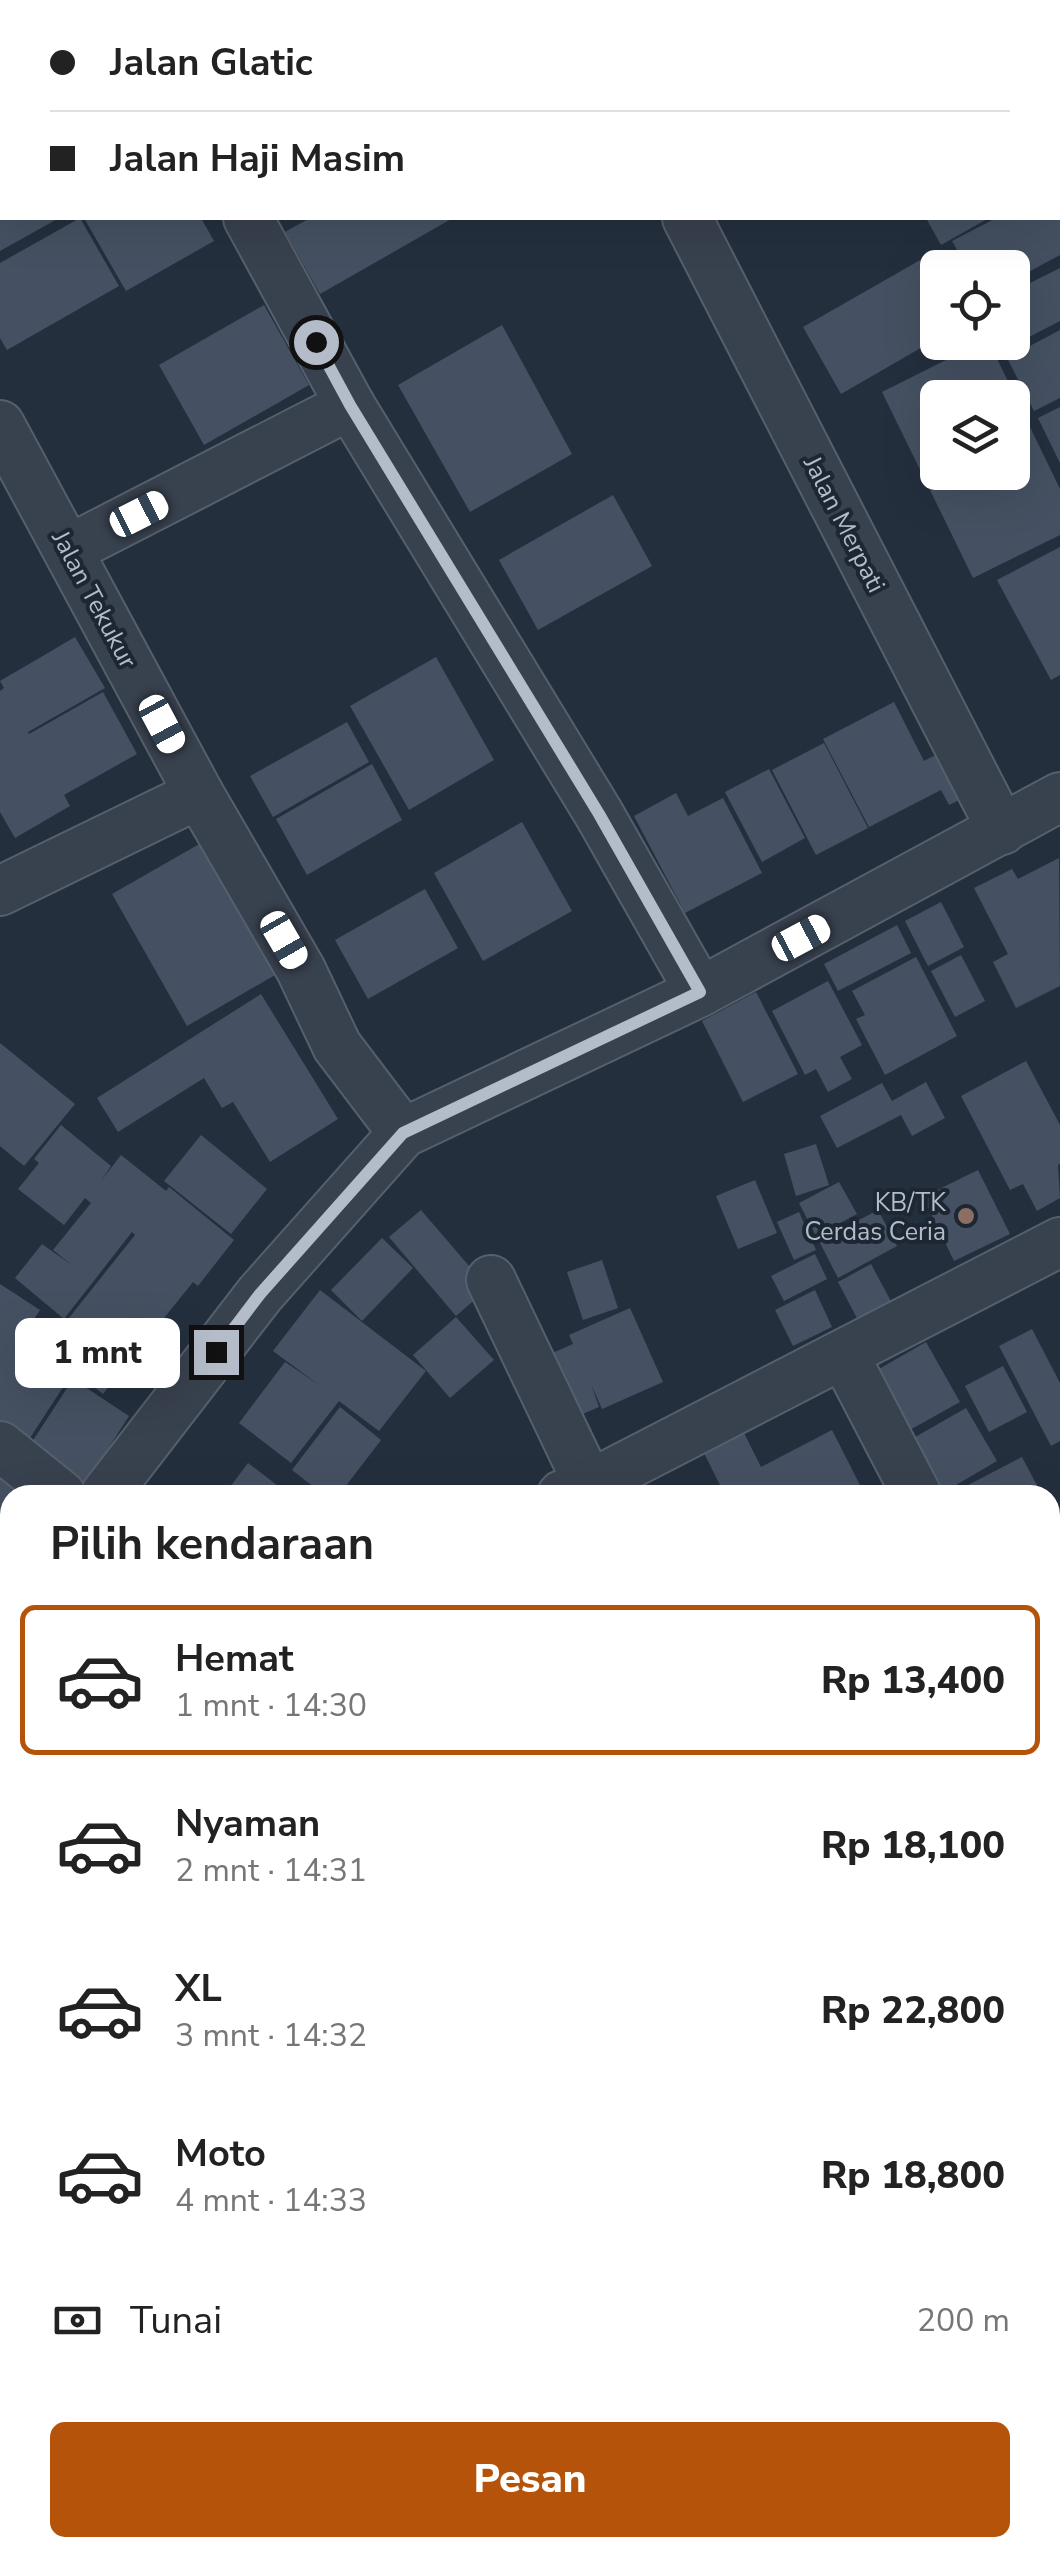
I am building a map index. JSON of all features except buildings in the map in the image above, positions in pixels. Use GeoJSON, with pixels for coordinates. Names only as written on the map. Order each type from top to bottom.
{"type":"FeatureCollection","features":[{"type":"Feature","properties":{"kind":"street"},"geometry":{"type":"LineString","coordinates":[[249,220],[350,405],[599,814],[700,992]]}},
{"type":"Feature","properties":{"kind":"street","name":"Jalan Merpati"},"geometry":{"type":"LineString","coordinates":[[688,220],[1002,830]]}},
{"type":"Feature","properties":{"kind":"street"},"geometry":{"type":"LineString","coordinates":[[68,550],[350,405]]}},
{"type":"Feature","properties":{"kind":"street","name":"Jalan Tekukur"},"geometry":{"type":"LineString","coordinates":[[6,450],[68,550],[301,970],[337,1046],[403,1133]]}},
{"type":"Feature","properties":{"kind":"street"},"geometry":{"type":"LineString","coordinates":[[0,891],[200,794]]}},
{"type":"Feature","properties":{"kind":"street"},"geometry":{"type":"LineString","coordinates":[[113,1485],[260,1294],[403,1133],[700,992],[1060,798]]}},
{"type":"Feature","properties":{"kind":"street"},"geometry":{"type":"LineString","coordinates":[[586,1485],[1060,1242]]}},
{"type":"Feature","properties":{"kind":"street"},"geometry":{"type":"LineString","coordinates":[[492,1280],[574,1485]]}},
{"type":"Feature","properties":{"kind":"street"},"geometry":{"type":"LineString","coordinates":[[844,1355],[912,1485]]}},
{"type":"Feature","properties":{"kind":"street"},"geometry":{"type":"LineString","coordinates":[[0,1446],[49,1485]]}},
{"type":"Feature","properties":{"kind":"place","name":"KB/TK Cerdas Ceria"},"geometry":{"type":"Point","coordinates":[966,1216]}},
{"type":"Feature","properties":{"kind":"route"},"geometry":{"type":"LineString","coordinates":[[216,1352],[260,1294],[403,1133],[700,992],[599,814],[350,405],[316,342]]}}]}
